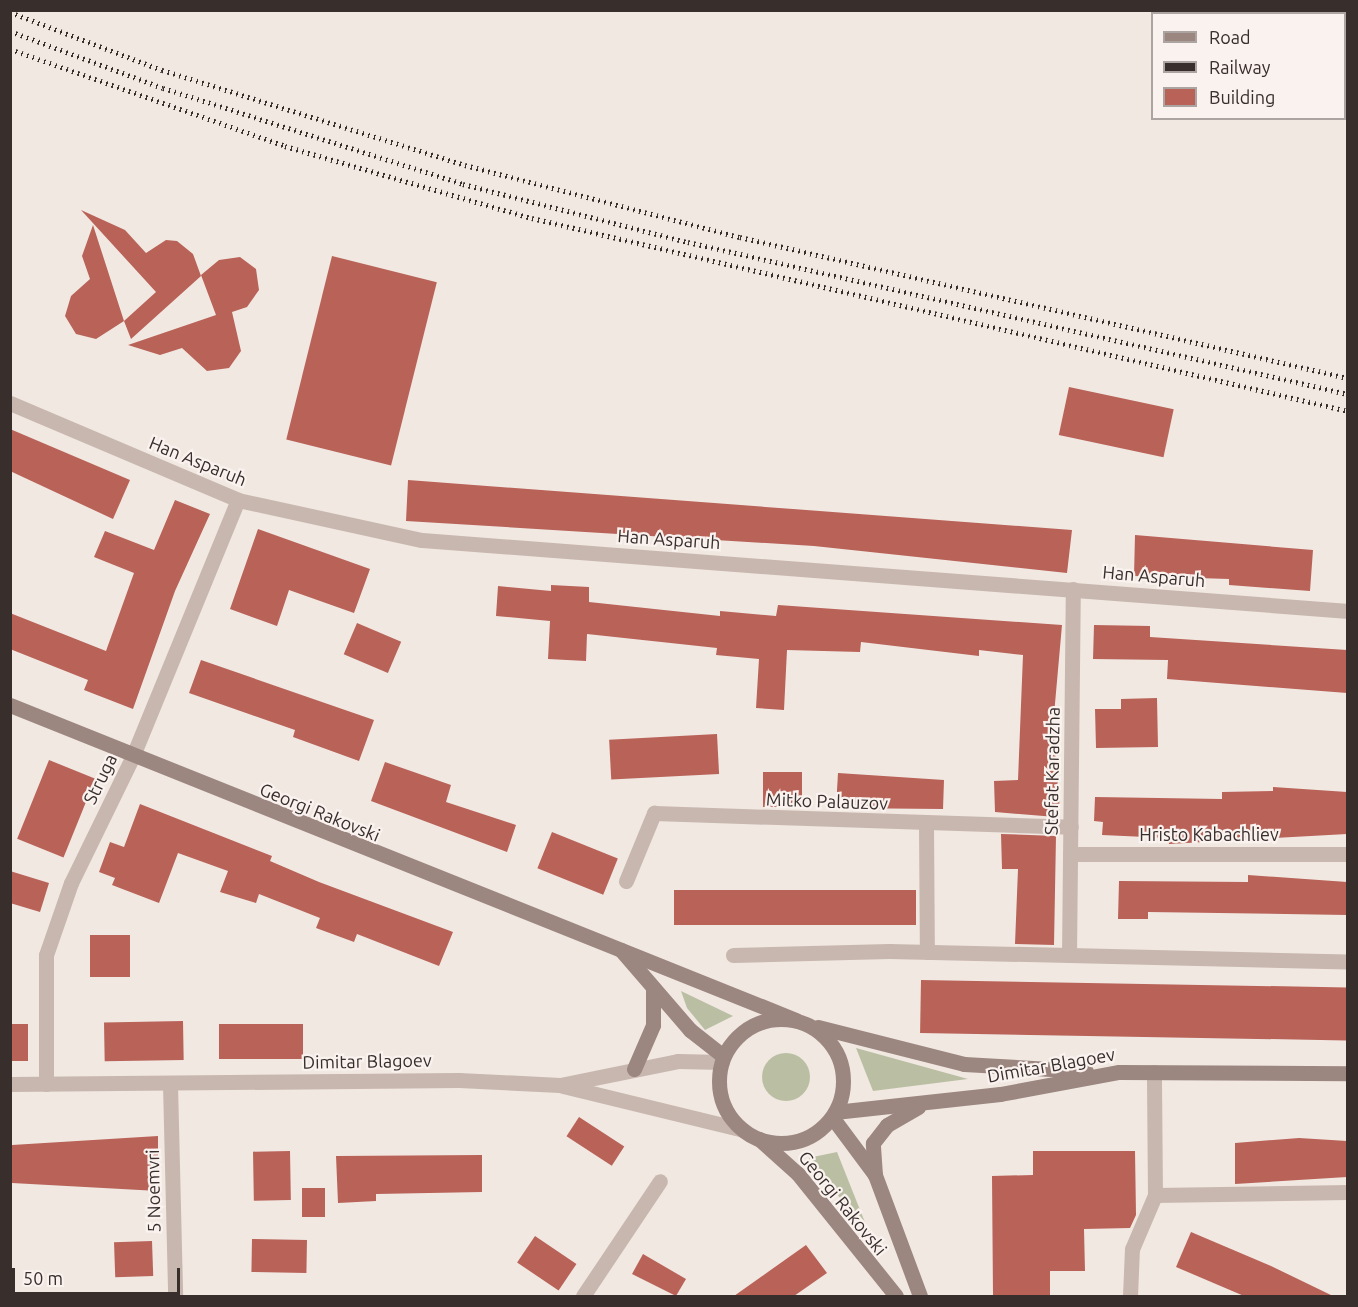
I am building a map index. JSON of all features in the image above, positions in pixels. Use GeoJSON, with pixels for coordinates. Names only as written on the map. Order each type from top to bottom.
{"type":"FeatureCollection","features":[{"type":"Feature","properties":{"kind":"street","name":"Han Asparuh"},"geometry":{"type":"LineString","coordinates":[[10,403],[238,500],[422,540],[1347,611]]}},
{"type":"Feature","properties":{"kind":"street","name":"Struga"},"geometry":{"type":"LineString","coordinates":[[46,1084],[46,954],[71,883],[132,758],[238,500]]}},
{"type":"Feature","properties":{"kind":"street","name":"Stefat Karadzha"},"geometry":{"type":"LineString","coordinates":[[1070,955],[1073,589]]}},
{"type":"Feature","properties":{"kind":"street","name":"Georgi Rakovski"},"geometry":{"type":"LineString","coordinates":[[10,705],[132,758],[802,1022]]}},
{"type":"Feature","properties":{"kind":"street","name":"Mitko Palauzov"},"geometry":{"type":"LineString","coordinates":[[626,881],[654,813],[926,824],[1071,827]]}},
{"type":"Feature","properties":{"kind":"street"},"geometry":{"type":"LineString","coordinates":[[926,824],[927,952]]}},
{"type":"Feature","properties":{"kind":"street","name":"Hristo Kabachliev"},"geometry":{"type":"LineString","coordinates":[[1070,854],[1347,854]]}},
{"type":"Feature","properties":{"kind":"street","name":"Georgi Rakovski"},"geometry":{"type":"LineString","coordinates":[[619,948],[690,1030],[722,1059]]}},
{"type":"Feature","properties":{"kind":"street"},"geometry":{"type":"LineString","coordinates":[[733,955],[927,952],[1347,961]]}},
{"type":"Feature","properties":{"kind":"street"},"geometry":{"type":"LineString","coordinates":[[634,1069],[653,1025],[653,988]]}},
{"type":"Feature","properties":{"kind":"street"},"geometry":{"type":"LineString","coordinates":[[750,1134],[722,1100],[722,1059],[745,1029],[770,1020],[802,1022],[964,1064],[1119,1072]]}},
{"type":"Feature","properties":{"kind":"street"},"geometry":{"type":"LineString","coordinates":[[560,1085],[750,1134],[798,1140],[833,1114],[843,1073],[831,1045],[802,1022]]}},
{"type":"Feature","properties":{"kind":"street","name":"Dimitar Blagoev"},"geometry":{"type":"LineString","coordinates":[[10,1084],[459,1080],[560,1085],[678,1061],[722,1059]]}},
{"type":"Feature","properties":{"kind":"street","name":"Dimitar Blagoev"},"geometry":{"type":"LineString","coordinates":[[833,1114],[925,1104],[1119,1072],[1347,1073]]}},
{"type":"Feature","properties":{"kind":"street"},"geometry":{"type":"LineString","coordinates":[[1130,1296],[1132,1249],[1155,1195],[1154,1072]]}},
{"type":"Feature","properties":{"kind":"street","name":"5 Noemvri"},"geometry":{"type":"LineString","coordinates":[[170,1084],[175,1296]]}},
{"type":"Feature","properties":{"kind":"street"},"geometry":{"type":"LineString","coordinates":[[874,1175],[873,1143],[887,1125],[925,1104]]}},
{"type":"Feature","properties":{"kind":"street"},"geometry":{"type":"LineString","coordinates":[[833,1114],[874,1175],[920,1296]]}},
{"type":"Feature","properties":{"kind":"street","name":"Georgi Rakovski"},"geometry":{"type":"LineString","coordinates":[[750,1134],[798,1174],[896,1296]]}},
{"type":"Feature","properties":{"kind":"street"},"geometry":{"type":"LineString","coordinates":[[583,1296],[660,1181]]}},
{"type":"Feature","properties":{"kind":"street"},"geometry":{"type":"LineString","coordinates":[[1155,1195],[1347,1192]]}},
{"type":"Feature","properties":{"kind":"green space"},"geometry":{"type":"Polygon","coordinates":[[[681,991],[733,1016],[705,1030],[687,1008],[681,991]]]}},
{"type":"Feature","properties":{"kind":"green space"},"geometry":{"type":"Polygon","coordinates":[[[856,1048],[968,1079],[873,1091],[856,1048]]]}},
{"type":"Feature","properties":{"kind":"green space"},"geometry":{"type":"Polygon","coordinates":[[[786,1053],[803,1060],[810,1077],[803,1094],[786,1101],[769,1094],[762,1077],[769,1060],[786,1053]]]}},
{"type":"Feature","properties":{"kind":"green space"},"geometry":{"type":"Polygon","coordinates":[[[837,1152],[870,1235],[808,1158],[837,1152]]]}},
{"type":"Feature","properties":{"kind":"building"},"geometry":{"type":"Polygon","coordinates":[[[81,210],[125,230],[146,253],[166,240],[177,241],[193,254],[201,276],[131,339],[124,321],[156,292],[81,210]]]}},
{"type":"Feature","properties":{"kind":"building"},"geometry":{"type":"Polygon","coordinates":[[[93,225],[124,321],[96,339],[76,334],[65,316],[71,296],[90,279],[82,256],[93,225]]]}},
{"type":"Feature","properties":{"kind":"building"},"geometry":{"type":"Polygon","coordinates":[[[332,256],[437,282],[391,466],[286,439],[332,256]]]}},
{"type":"Feature","properties":{"kind":"building"},"geometry":{"type":"Polygon","coordinates":[[[240,257],[256,269],[259,290],[247,307],[232,312],[241,351],[229,368],[207,371],[182,348],[160,355],[128,345],[216,315],[201,275],[219,260],[240,257]]]}},
{"type":"Feature","properties":{"kind":"building"},"geometry":{"type":"Polygon","coordinates":[[[1069,387],[1174,409],[1163,457],[1059,435],[1069,387]]]}},
{"type":"Feature","properties":{"kind":"building"},"geometry":{"type":"Polygon","coordinates":[[[10,429],[130,480],[113,519],[10,471],[10,429]]]}},
{"type":"Feature","properties":{"kind":"building"},"geometry":{"type":"Polygon","coordinates":[[[408,480],[1072,530],[1067,573],[814,546],[406,521],[408,480]]]}},
{"type":"Feature","properties":{"kind":"building"},"geometry":{"type":"Polygon","coordinates":[[[175,500],[210,514],[175,591],[133,709],[84,690],[88,680],[10,649],[10,613],[106,651],[134,573],[94,557],[105,531],[154,550],[175,500]]]}},
{"type":"Feature","properties":{"kind":"building"},"geometry":{"type":"Polygon","coordinates":[[[258,529],[370,569],[354,613],[289,590],[277,626],[230,609],[258,529]]]}},
{"type":"Feature","properties":{"kind":"building"},"geometry":{"type":"Polygon","coordinates":[[[1135,535],[1313,550],[1310,591],[1229,585],[1229,579],[1134,576],[1135,535]]]}},
{"type":"Feature","properties":{"kind":"building"},"geometry":{"type":"Polygon","coordinates":[[[551,585],[589,587],[589,602],[720,616],[720,611],[776,616],[778,605],[1062,625],[1053,726],[1060,811],[1056,817],[995,812],[994,781],[1018,780],[1023,655],[979,650],[979,656],[861,642],[860,652],[787,650],[784,710],[756,708],[759,659],[716,655],[717,648],[587,634],[586,661],[548,659],[550,621],[496,616],[498,586],[551,591],[551,585]]]}},
{"type":"Feature","properties":{"kind":"building"},"geometry":{"type":"Polygon","coordinates":[[[357,623],[401,642],[388,673],[344,654],[357,623]]]}},
{"type":"Feature","properties":{"kind":"building"},"geometry":{"type":"Polygon","coordinates":[[[1094,625],[1150,626],[1150,637],[1347,650],[1347,693],[1167,679],[1168,660],[1093,659],[1094,625]]]}},
{"type":"Feature","properties":{"kind":"building"},"geometry":{"type":"Polygon","coordinates":[[[201,660],[374,720],[359,761],[293,737],[295,730],[189,693],[201,660]]]}},
{"type":"Feature","properties":{"kind":"building"},"geometry":{"type":"Polygon","coordinates":[[[1157,698],[1158,747],[1096,748],[1095,709],[1121,709],[1121,699],[1157,698]]]}},
{"type":"Feature","properties":{"kind":"building"},"geometry":{"type":"Polygon","coordinates":[[[717,734],[719,774],[611,780],[609,740],[717,734]]]}},
{"type":"Feature","properties":{"kind":"building"},"geometry":{"type":"Polygon","coordinates":[[[49,760],[95,779],[64,858],[17,839],[49,760]]]}},
{"type":"Feature","properties":{"kind":"building"},"geometry":{"type":"Polygon","coordinates":[[[385,762],[451,785],[446,802],[516,825],[507,852],[371,801],[385,762]]]}},
{"type":"Feature","properties":{"kind":"building"},"geometry":{"type":"Polygon","coordinates":[[[763,772],[802,772],[802,807],[763,807],[763,772]]]}},
{"type":"Feature","properties":{"kind":"building"},"geometry":{"type":"Polygon","coordinates":[[[838,773],[944,780],[943,809],[836,808],[838,773]]]}},
{"type":"Feature","properties":{"kind":"building"},"geometry":{"type":"Polygon","coordinates":[[[1273,787],[1347,792],[1347,834],[1169,844],[1168,838],[1102,835],[1103,822],[1094,821],[1095,797],[1222,799],[1222,792],[1273,791],[1273,787]]]}},
{"type":"Feature","properties":{"kind":"building"},"geometry":{"type":"Polygon","coordinates":[[[140,804],[272,856],[270,861],[319,882],[453,932],[439,966],[357,934],[354,942],[316,928],[320,918],[259,894],[256,903],[220,892],[228,871],[178,853],[159,903],[112,885],[115,878],[99,872],[110,842],[124,847],[140,804]]]}},
{"type":"Feature","properties":{"kind":"building"},"geometry":{"type":"Polygon","coordinates":[[[552,832],[618,859],[603,895],[537,868],[552,832]]]}},
{"type":"Feature","properties":{"kind":"building"},"geometry":{"type":"Polygon","coordinates":[[[1001,834],[1056,836],[1054,945],[1015,944],[1018,869],[1002,869],[1001,834]]]}},
{"type":"Feature","properties":{"kind":"building"},"geometry":{"type":"Polygon","coordinates":[[[10,871],[49,883],[40,912],[10,903],[10,871]]]}},
{"type":"Feature","properties":{"kind":"building"},"geometry":{"type":"Polygon","coordinates":[[[1248,875],[1347,882],[1347,915],[1148,912],[1148,919],[1118,919],[1119,881],[1248,882],[1248,875]]]}},
{"type":"Feature","properties":{"kind":"building"},"geometry":{"type":"Polygon","coordinates":[[[674,890],[916,890],[916,925],[674,925],[674,890]]]}},
{"type":"Feature","properties":{"kind":"building"},"geometry":{"type":"Polygon","coordinates":[[[90,935],[130,935],[130,977],[90,977],[90,935]]]}},
{"type":"Feature","properties":{"kind":"building"},"geometry":{"type":"Polygon","coordinates":[[[921,980],[1347,987],[1346,1040],[920,1033],[921,980]]]}},
{"type":"Feature","properties":{"kind":"building"},"geometry":{"type":"Polygon","coordinates":[[[183,1021],[184,1060],[105,1061],[104,1022],[183,1021]]]}},
{"type":"Feature","properties":{"kind":"building"},"geometry":{"type":"Polygon","coordinates":[[[10,1024],[28,1024],[28,1061],[10,1061],[10,1024]]]}},
{"type":"Feature","properties":{"kind":"building"},"geometry":{"type":"Polygon","coordinates":[[[219,1024],[303,1024],[303,1059],[219,1059],[219,1024]]]}},
{"type":"Feature","properties":{"kind":"building"},"geometry":{"type":"Polygon","coordinates":[[[579,1117],[624,1146],[612,1166],[566,1136],[579,1117]]]}},
{"type":"Feature","properties":{"kind":"building"},"geometry":{"type":"Polygon","coordinates":[[[158,1136],[158,1191],[12,1183],[12,1145],[158,1136]]]}},
{"type":"Feature","properties":{"kind":"building"},"geometry":{"type":"Polygon","coordinates":[[[1299,1138],[1347,1141],[1347,1177],[1235,1184],[1235,1143],[1299,1138]]]}},
{"type":"Feature","properties":{"kind":"building"},"geometry":{"type":"Polygon","coordinates":[[[290,1151],[291,1200],[254,1201],[253,1152],[290,1151]]]}},
{"type":"Feature","properties":{"kind":"building"},"geometry":{"type":"Polygon","coordinates":[[[1033,1151],[1135,1151],[1136,1215],[1130,1228],[1084,1229],[1085,1271],[1050,1271],[1050,1296],[993,1296],[992,1176],[1033,1175],[1033,1151]]]}},
{"type":"Feature","properties":{"kind":"building"},"geometry":{"type":"Polygon","coordinates":[[[482,1155],[482,1192],[376,1194],[376,1201],[338,1203],[336,1156],[482,1155]]]}},
{"type":"Feature","properties":{"kind":"building"},"geometry":{"type":"Polygon","coordinates":[[[302,1188],[325,1188],[325,1217],[302,1217],[302,1188]]]}},
{"type":"Feature","properties":{"kind":"building"},"geometry":{"type":"Polygon","coordinates":[[[1191,1232],[1271,1266],[1333,1296],[1244,1296],[1176,1267],[1191,1232]]]}},
{"type":"Feature","properties":{"kind":"building"},"geometry":{"type":"Polygon","coordinates":[[[535,1236],[576,1264],[559,1290],[517,1263],[535,1236]]]}},
{"type":"Feature","properties":{"kind":"building"},"geometry":{"type":"Polygon","coordinates":[[[252,1239],[307,1240],[306,1273],[251,1272],[252,1239]]]}},
{"type":"Feature","properties":{"kind":"building"},"geometry":{"type":"Polygon","coordinates":[[[152,1241],[153,1276],[115,1277],[114,1242],[152,1241]]]}},
{"type":"Feature","properties":{"kind":"building"},"geometry":{"type":"Polygon","coordinates":[[[806,1245],[827,1273],[794,1296],[734,1296],[806,1245]]]}},
{"type":"Feature","properties":{"kind":"building"},"geometry":{"type":"Polygon","coordinates":[[[643,1254],[686,1279],[676,1296],[632,1274],[643,1254]]]}},
{"type":"Feature","properties":{"kind":"railway"},"geometry":{"type":"LineString","coordinates":[[10,12],[162,70],[465,165],[740,237],[1348,378]]}},
{"type":"Feature","properties":{"kind":"railway"},"geometry":{"type":"LineString","coordinates":[[10,31],[163,88],[463,184],[688,242],[1348,394]]}},
{"type":"Feature","properties":{"kind":"railway"},"geometry":{"type":"LineString","coordinates":[[10,49],[285,146],[532,218],[1348,411]]}}]}
